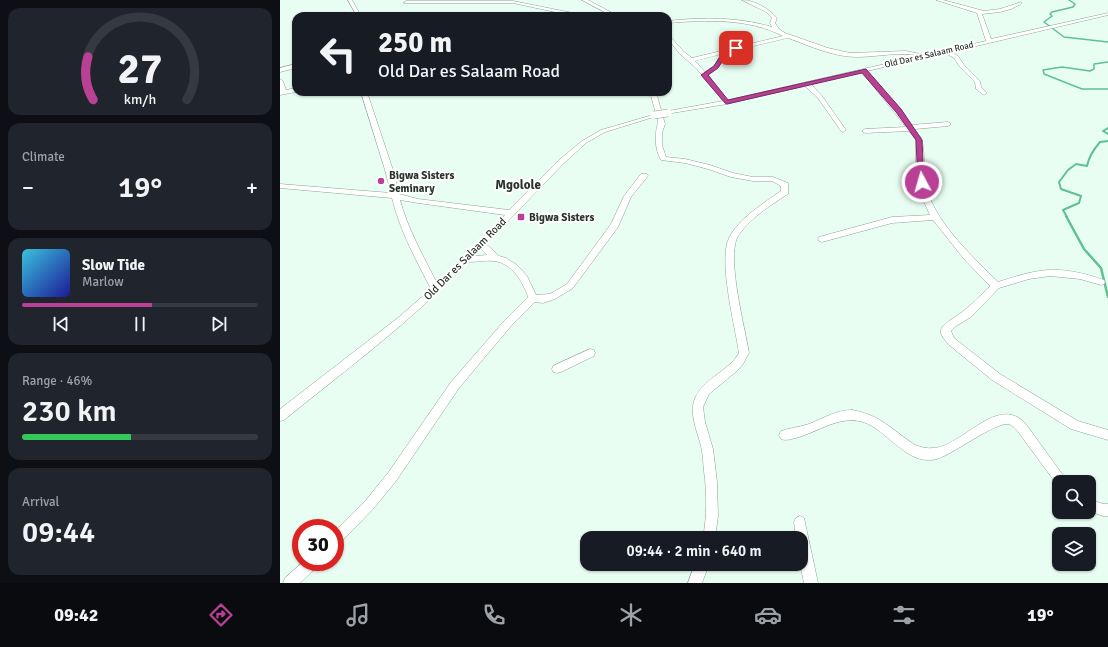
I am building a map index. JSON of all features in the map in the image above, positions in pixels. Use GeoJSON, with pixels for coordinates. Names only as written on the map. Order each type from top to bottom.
{"type":"FeatureCollection","features":[{"type":"Feature","properties":{"kind":"street"},"geometry":{"type":"LineString","coordinates":[[350,0],[357,12]]}},
{"type":"Feature","properties":{"kind":"street"},"geometry":{"type":"LineString","coordinates":[[584,0],[608,12]]}},
{"type":"Feature","properties":{"kind":"street"},"geometry":{"type":"LineString","coordinates":[[744,0],[768,11],[776,18],[772,23],[777,30]]}},
{"type":"Feature","properties":{"kind":"street"},"geometry":{"type":"LineString","coordinates":[[938,0],[979,12],[998,11],[1014,6],[1018,3]]}},
{"type":"Feature","properties":{"kind":"street"},"geometry":{"type":"LineString","coordinates":[[406,2],[513,2],[565,12]]}},
{"type":"Feature","properties":{"kind":"street"},"geometry":{"type":"LineString","coordinates":[[979,12],[989,41]]}},
{"type":"Feature","properties":{"kind":"street","name":"Old Dar es Salaam Road"},"geometry":{"type":"LineString","coordinates":[[280,416],[402,320],[436,290],[468,259],[561,162],[584,142],[603,131],[654,115],[727,102],[1108,14]]}},
{"type":"Feature","properties":{"kind":"street"},"geometry":{"type":"LineString","coordinates":[[672,22],[695,20],[742,21],[777,30],[789,36],[847,55],[909,53],[926,56]]}},
{"type":"Feature","properties":{"kind":"street"},"geometry":{"type":"LineString","coordinates":[[691,60],[789,36]]}},
{"type":"Feature","properties":{"kind":"street"},"geometry":{"type":"LineString","coordinates":[[672,41],[682,53],[691,60],[727,102]]}},
{"type":"Feature","properties":{"kind":"street"},"geometry":{"type":"LineString","coordinates":[[704,75],[716,67],[726,51]]}},
{"type":"Feature","properties":{"kind":"street"},"geometry":{"type":"LineString","coordinates":[[945,52],[956,58],[978,82],[978,88],[984,93]]}},
{"type":"Feature","properties":{"kind":"street"},"geometry":{"type":"LineString","coordinates":[[280,70],[292,67]]}},
{"type":"Feature","properties":{"kind":"street"},"geometry":{"type":"LineString","coordinates":[[864,71],[912,128],[920,145],[920,168],[924,194],[935,217],[967,257],[996,286]]}},
{"type":"Feature","properties":{"kind":"street"},"geometry":{"type":"LineString","coordinates":[[280,81],[282,93],[292,91]]}},
{"type":"Feature","properties":{"kind":"street"},"geometry":{"type":"LineString","coordinates":[[806,83],[820,97],[843,130]]}},
{"type":"Feature","properties":{"kind":"street"},"geometry":{"type":"LineString","coordinates":[[365,96],[387,163],[400,214],[412,243],[436,290]]}},
{"type":"Feature","properties":{"kind":"street"},"geometry":{"type":"LineString","coordinates":[[654,96],[662,124],[659,133],[659,146],[663,158],[710,167],[731,175],[753,179],[773,179],[785,185],[785,192],[769,203],[739,230],[732,239],[729,261],[744,353],[741,362],[704,392],[698,408],[707,451],[713,495],[710,531]]}},
{"type":"Feature","properties":{"kind":"street"},"geometry":{"type":"LineString","coordinates":[[865,130],[912,128],[948,124]]}},
{"type":"Feature","properties":{"kind":"street"},"geometry":{"type":"LineString","coordinates":[[533,298],[543,299],[552,297],[570,286],[615,225],[628,196],[644,176]]}},
{"type":"Feature","properties":{"kind":"street"},"geometry":{"type":"LineString","coordinates":[[280,186],[395,196],[418,201],[511,213]]}},
{"type":"Feature","properties":{"kind":"street"},"geometry":{"type":"LineString","coordinates":[[822,239],[892,220],[935,217]]}},
{"type":"Feature","properties":{"kind":"street"},"geometry":{"type":"LineString","coordinates":[[481,245],[496,258],[513,267],[526,281],[533,298]]}},
{"type":"Feature","properties":{"kind":"street"},"geometry":{"type":"LineString","coordinates":[[468,259],[496,258]]}},
{"type":"Feature","properties":{"kind":"street"},"geometry":{"type":"LineString","coordinates":[[1101,282],[1080,276],[1050,273],[1029,276],[996,286],[968,314],[953,323],[946,330],[947,336],[965,354],[1003,381],[1075,425],[1108,435]]}},
{"type":"Feature","properties":{"kind":"street"},"geometry":{"type":"LineString","coordinates":[[344,531],[370,504],[392,477],[455,385],[508,323],[533,298]]}},
{"type":"Feature","properties":{"kind":"street"},"geometry":{"type":"LineString","coordinates":[[557,369],[590,353]]}},
{"type":"Feature","properties":{"kind":"street"},"geometry":{"type":"LineString","coordinates":[[785,435],[807,429],[834,418],[850,414],[860,415],[884,426],[908,449],[923,454],[936,454],[999,420],[1007,418],[1016,422],[1024,431],[1057,475]]}},
{"type":"Feature","properties":{"kind":"street"},"geometry":{"type":"LineString","coordinates":[[1096,508],[1108,510]]}},
{"type":"Feature","properties":{"kind":"street"},"geometry":{"type":"LineString","coordinates":[[800,522],[802,540],[811,583]]}},
{"type":"Feature","properties":{"kind":"street"},"geometry":{"type":"LineString","coordinates":[[290,583],[303,571]]}},
{"type":"Feature","properties":{"kind":"street"},"geometry":{"type":"LineString","coordinates":[[695,583],[699,571]]}},
{"type":"Feature","properties":{"kind":"waterway"},"geometry":{"type":"LineString","coordinates":[[1069,0],[1075,4],[1073,7],[1052,12],[1050,14],[1052,16],[1044,22],[1064,37],[1108,42]]}},
{"type":"Feature","properties":{"kind":"waterway"},"geometry":{"type":"LineString","coordinates":[[1108,62],[1094,64],[1094,69],[1090,71],[1062,67],[1043,70],[1044,74],[1082,89],[1108,89]]}},
{"type":"Feature","properties":{"kind":"waterway"},"geometry":{"type":"LineString","coordinates":[[1108,128],[1103,131],[1108,134]]}},
{"type":"Feature","properties":{"kind":"waterway"},"geometry":{"type":"LineString","coordinates":[[1067,217],[1063,210],[1079,203],[1081,196],[1061,189],[1059,182],[1068,170],[1076,164],[1087,166],[1092,153],[1100,142],[1108,141]]}},
{"type":"Feature","properties":{"kind":"waterway"},"geometry":{"type":"LineString","coordinates":[[1066,216],[1084,249],[1101,268],[1108,297]]}},
{"type":"Feature","properties":{"kind":"place","name":"Bigwa Sisters Seminary"},"geometry":{"type":"Point","coordinates":[381,181]}},
{"type":"Feature","properties":{"kind":"place","name":"Bigwa Sisters"},"geometry":{"type":"Point","coordinates":[521,217]}},
{"type":"Feature","properties":{"kind":"district","name":"Mgolole"},"geometry":{"type":"Point","coordinates":[518,185]}},
{"type":"Feature","properties":{"kind":"route"},"geometry":{"type":"LineString","coordinates":[[736,48],[726,51],[716,67],[704,75],[727,102],[864,71],[911,127],[919,140],[919,159],[922,182]]}}]}
